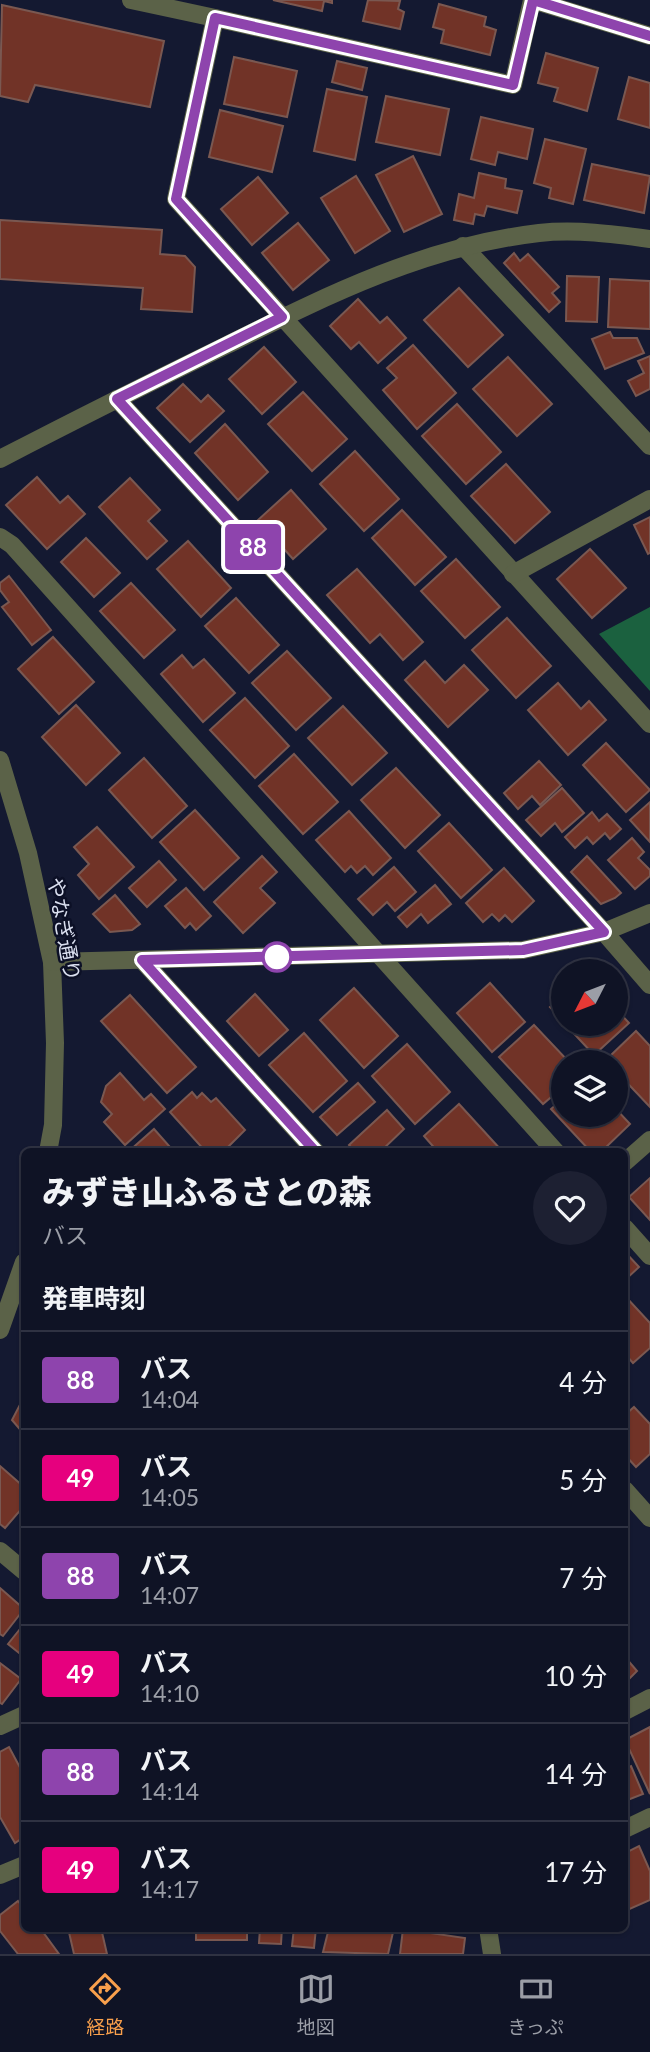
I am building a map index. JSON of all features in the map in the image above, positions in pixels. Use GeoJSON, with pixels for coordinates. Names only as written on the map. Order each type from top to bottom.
{"type":"FeatureCollection","features":[{"type":"Feature","properties":{"kind":"street"},"geometry":{"type":"LineString","coordinates":[[131,0],[513,85],[533,0],[650,36]]}},
{"type":"Feature","properties":{"kind":"street"},"geometry":{"type":"LineString","coordinates":[[215,18],[176,199],[650,724]]}},
{"type":"Feature","properties":{"kind":"street"},"geometry":{"type":"LineString","coordinates":[[0,459],[282,317],[369,277],[463,246],[541,233],[599,232],[650,239]]}},
{"type":"Feature","properties":{"kind":"street"},"geometry":{"type":"LineString","coordinates":[[463,246],[650,446]]}},
{"type":"Feature","properties":{"kind":"street"},"geometry":{"type":"LineString","coordinates":[[117,399],[650,985]]}},
{"type":"Feature","properties":{"kind":"street"},"geometry":{"type":"LineString","coordinates":[[513,574],[650,499]]}},
{"type":"Feature","properties":{"kind":"street"},"geometry":{"type":"LineString","coordinates":[[0,537],[12,545],[552,1148]]}},
{"type":"Feature","properties":{"kind":"street","name":"やなぎ通り"},"geometry":{"type":"LineString","coordinates":[[0,760],[28,853],[52,962],[55,1043],[53,1125],[49,1148]]}},
{"type":"Feature","properties":{"kind":"street"},"geometry":{"type":"LineString","coordinates":[[52,962],[523,950],[604,932],[650,913]]}},
{"type":"Feature","properties":{"kind":"street"},"geometry":{"type":"LineString","coordinates":[[142,960],[312,1148]]}},
{"type":"Feature","properties":{"kind":"street"},"geometry":{"type":"LineString","coordinates":[[628,1159],[650,1140]]}},
{"type":"Feature","properties":{"kind":"street"},"geometry":{"type":"LineString","coordinates":[[628,1231],[650,1256]]}},
{"type":"Feature","properties":{"kind":"street"},"geometry":{"type":"LineString","coordinates":[[1,1328],[21,1271]]}},
{"type":"Feature","properties":{"kind":"street"},"geometry":{"type":"LineString","coordinates":[[628,1493],[650,1518]]}},
{"type":"Feature","properties":{"kind":"street"},"geometry":{"type":"LineString","coordinates":[[0,1551],[21,1568]]}},
{"type":"Feature","properties":{"kind":"street"},"geometry":{"type":"LineString","coordinates":[[628,1709],[650,1698]]}},
{"type":"Feature","properties":{"kind":"street"},"geometry":{"type":"LineString","coordinates":[[0,1726],[21,1716]]}},
{"type":"Feature","properties":{"kind":"street"},"geometry":{"type":"LineString","coordinates":[[628,1828],[650,1817]]}},
{"type":"Feature","properties":{"kind":"street"},"geometry":{"type":"LineString","coordinates":[[0,1875],[21,1865]]}},
{"type":"Feature","properties":{"kind":"street"},"geometry":{"type":"LineString","coordinates":[[489,1932],[492,1954]]}},
{"type":"Feature","properties":{"kind":"green space"},"geometry":{"type":"Polygon","coordinates":[[[650,607],[650,691],[599,634],[650,607]]]}},
{"type":"Feature","properties":{"kind":"building"},"geometry":{"type":"Polygon","coordinates":[[[273,0],[332,0],[332,3],[324,1],[322,11],[273,0]]]}},
{"type":"Feature","properties":{"kind":"building"},"geometry":{"type":"Polygon","coordinates":[[[368,0],[400,1],[398,9],[404,12],[400,29],[363,21],[368,0]]]}},
{"type":"Feature","properties":{"kind":"building"},"geometry":{"type":"Polygon","coordinates":[[[439,4],[486,17],[484,26],[496,30],[490,55],[441,43],[444,30],[433,27],[439,4]]]}},
{"type":"Feature","properties":{"kind":"building"},"geometry":{"type":"Polygon","coordinates":[[[2,5],[164,41],[150,107],[35,85],[28,102],[0,96],[2,5]]]}},
{"type":"Feature","properties":{"kind":"building"},"geometry":{"type":"Polygon","coordinates":[[[546,53],[598,68],[587,111],[554,101],[558,88],[538,83],[546,53]]]}},
{"type":"Feature","properties":{"kind":"building"},"geometry":{"type":"Polygon","coordinates":[[[234,57],[297,71],[287,117],[224,104],[234,57]]]}},
{"type":"Feature","properties":{"kind":"building"},"geometry":{"type":"Polygon","coordinates":[[[337,61],[367,68],[362,90],[332,82],[337,61]]]}},
{"type":"Feature","properties":{"kind":"building"},"geometry":{"type":"Polygon","coordinates":[[[629,77],[650,83],[650,128],[618,119],[629,77]]]}},
{"type":"Feature","properties":{"kind":"building"},"geometry":{"type":"Polygon","coordinates":[[[327,89],[367,97],[355,160],[314,151],[327,89]]]}},
{"type":"Feature","properties":{"kind":"building"},"geometry":{"type":"Polygon","coordinates":[[[386,96],[449,109],[440,155],[376,142],[386,96]]]}},
{"type":"Feature","properties":{"kind":"building"},"geometry":{"type":"Polygon","coordinates":[[[220,110],[283,126],[272,172],[209,157],[220,110]]]}},
{"type":"Feature","properties":{"kind":"building"},"geometry":{"type":"Polygon","coordinates":[[[481,117],[533,129],[527,159],[498,152],[495,165],[471,159],[481,117]]]}},
{"type":"Feature","properties":{"kind":"building"},"geometry":{"type":"Polygon","coordinates":[[[545,139],[586,149],[573,204],[549,198],[551,188],[534,183],[545,139]]]}},
{"type":"Feature","properties":{"kind":"building"},"geometry":{"type":"Polygon","coordinates":[[[413,156],[442,214],[404,232],[376,175],[413,156]]]}},
{"type":"Feature","properties":{"kind":"building"},"geometry":{"type":"Polygon","coordinates":[[[592,164],[650,176],[644,213],[584,200],[592,164]]]}},
{"type":"Feature","properties":{"kind":"building"},"geometry":{"type":"Polygon","coordinates":[[[479,173],[506,179],[505,188],[522,191],[517,213],[487,206],[484,216],[475,214],[473,224],[454,220],[459,194],[474,198],[479,173]]]}},
{"type":"Feature","properties":{"kind":"building"},"geometry":{"type":"Polygon","coordinates":[[[356,176],[390,231],[355,253],[321,198],[356,176]]]}},
{"type":"Feature","properties":{"kind":"building"},"geometry":{"type":"Polygon","coordinates":[[[258,177],[288,213],[252,245],[221,209],[258,177]]]}},
{"type":"Feature","properties":{"kind":"building"},"geometry":{"type":"Polygon","coordinates":[[[0,220],[162,230],[160,254],[185,256],[195,267],[192,312],[141,309],[143,288],[0,279],[0,220]]]}},
{"type":"Feature","properties":{"kind":"building"},"geometry":{"type":"Polygon","coordinates":[[[298,223],[329,260],[293,290],[262,253],[298,223]]]}},
{"type":"Feature","properties":{"kind":"building"},"geometry":{"type":"Polygon","coordinates":[[[514,253],[520,261],[528,254],[559,287],[552,293],[560,302],[549,312],[504,263],[514,253]]]}},
{"type":"Feature","properties":{"kind":"building"},"geometry":{"type":"Polygon","coordinates":[[[567,276],[599,277],[597,322],[566,321],[567,276]]]}},
{"type":"Feature","properties":{"kind":"building"},"geometry":{"type":"Polygon","coordinates":[[[610,279],[650,281],[650,329],[608,327],[610,279]]]}},
{"type":"Feature","properties":{"kind":"building"},"geometry":{"type":"Polygon","coordinates":[[[459,288],[503,335],[468,367],[424,320],[459,288]]]}},
{"type":"Feature","properties":{"kind":"building"},"geometry":{"type":"Polygon","coordinates":[[[358,299],[380,323],[387,317],[406,338],[378,363],[359,342],[351,349],[330,326],[358,299]]]}},
{"type":"Feature","properties":{"kind":"building"},"geometry":{"type":"Polygon","coordinates":[[[610,332],[613,338],[637,338],[644,353],[605,369],[592,339],[610,332]]]}},
{"type":"Feature","properties":{"kind":"building"},"geometry":{"type":"Polygon","coordinates":[[[413,345],[456,393],[417,429],[383,390],[397,378],[387,368],[413,345]]]}},
{"type":"Feature","properties":{"kind":"building"},"geometry":{"type":"Polygon","coordinates":[[[264,347],[296,382],[262,414],[229,379],[264,347]]]}},
{"type":"Feature","properties":{"kind":"building"},"geometry":{"type":"Polygon","coordinates":[[[650,356],[650,389],[636,396],[628,381],[644,373],[638,361],[650,356]]]}},
{"type":"Feature","properties":{"kind":"building"},"geometry":{"type":"Polygon","coordinates":[[[508,357],[552,404],[517,436],[473,389],[508,357]]]}},
{"type":"Feature","properties":{"kind":"building"},"geometry":{"type":"Polygon","coordinates":[[[183,384],[201,402],[208,395],[224,411],[190,442],[157,408],[183,384]]]}},
{"type":"Feature","properties":{"kind":"building"},"geometry":{"type":"Polygon","coordinates":[[[303,392],[347,439],[312,471],[268,424],[303,392]]]}},
{"type":"Feature","properties":{"kind":"building"},"geometry":{"type":"Polygon","coordinates":[[[457,404],[501,452],[466,484],[422,436],[457,404]]]}},
{"type":"Feature","properties":{"kind":"building"},"geometry":{"type":"Polygon","coordinates":[[[225,424],[268,472],[238,500],[195,453],[225,424]]]}},
{"type":"Feature","properties":{"kind":"building"},"geometry":{"type":"Polygon","coordinates":[[[355,451],[399,499],[364,531],[320,484],[355,451]]]}},
{"type":"Feature","properties":{"kind":"building"},"geometry":{"type":"Polygon","coordinates":[[[506,464],[550,512],[515,543],[471,496],[506,464]]]}},
{"type":"Feature","properties":{"kind":"building"},"geometry":{"type":"Polygon","coordinates":[[[37,477],[60,503],[68,496],[85,514],[47,549],[6,505],[37,477]]]}},
{"type":"Feature","properties":{"kind":"building"},"geometry":{"type":"Polygon","coordinates":[[[130,478],[160,510],[148,521],[167,541],[147,559],[99,507],[130,478]]]}},
{"type":"Feature","properties":{"kind":"building"},"geometry":{"type":"Polygon","coordinates":[[[291,490],[326,529],[293,559],[258,520],[291,490]]]}},
{"type":"Feature","properties":{"kind":"building"},"geometry":{"type":"Polygon","coordinates":[[[402,510],[446,557],[415,585],[372,538],[402,510]]]}},
{"type":"Feature","properties":{"kind":"building"},"geometry":{"type":"Polygon","coordinates":[[[650,517],[650,553],[648,554],[634,525],[650,517]]]}},
{"type":"Feature","properties":{"kind":"building"},"geometry":{"type":"Polygon","coordinates":[[[86,538],[120,573],[94,597],[61,562],[86,538]]]}},
{"type":"Feature","properties":{"kind":"building"},"geometry":{"type":"Polygon","coordinates":[[[188,541],[231,588],[201,617],[157,569],[188,541]]]}},
{"type":"Feature","properties":{"kind":"building"},"geometry":{"type":"Polygon","coordinates":[[[590,549],[626,588],[592,618],[557,579],[590,549]]]}},
{"type":"Feature","properties":{"kind":"building"},"geometry":{"type":"Polygon","coordinates":[[[456,559],[500,607],[465,638],[421,591],[456,559]]]}},
{"type":"Feature","properties":{"kind":"building"},"geometry":{"type":"Polygon","coordinates":[[[357,569],[423,642],[403,660],[380,634],[370,643],[327,595],[357,569]]]}},
{"type":"Feature","properties":{"kind":"building"},"geometry":{"type":"Polygon","coordinates":[[[9,576],[51,630],[32,645],[2,607],[9,602],[0,590],[0,583],[9,576]]]}},
{"type":"Feature","properties":{"kind":"building"},"geometry":{"type":"Polygon","coordinates":[[[131,583],[175,630],[144,658],[100,611],[131,583]]]}},
{"type":"Feature","properties":{"kind":"building"},"geometry":{"type":"Polygon","coordinates":[[[236,598],[279,645],[249,673],[205,626],[236,598]]]}},
{"type":"Feature","properties":{"kind":"building"},"geometry":{"type":"Polygon","coordinates":[[[507,618],[551,666],[516,698],[472,650],[507,618]]]}},
{"type":"Feature","properties":{"kind":"building"},"geometry":{"type":"Polygon","coordinates":[[[53,637],[94,682],[59,714],[18,669],[53,637]]]}},
{"type":"Feature","properties":{"kind":"building"},"geometry":{"type":"Polygon","coordinates":[[[287,651],[331,698],[296,730],[252,683],[287,651]]]}},
{"type":"Feature","properties":{"kind":"building"},"geometry":{"type":"Polygon","coordinates":[[[182,655],[193,668],[204,659],[235,693],[203,722],[161,674],[182,655]]]}},
{"type":"Feature","properties":{"kind":"building"},"geometry":{"type":"Polygon","coordinates":[[[425,661],[445,683],[464,665],[488,690],[448,727],[405,680],[425,661]]]}},
{"type":"Feature","properties":{"kind":"building"},"geometry":{"type":"Polygon","coordinates":[[[558,683],[581,709],[589,701],[606,720],[568,755],[528,710],[558,683]]]}},
{"type":"Feature","properties":{"kind":"building"},"geometry":{"type":"Polygon","coordinates":[[[245,698],[289,746],[255,778],[210,730],[245,698]]]}},
{"type":"Feature","properties":{"kind":"building"},"geometry":{"type":"Polygon","coordinates":[[[76,705],[120,753],[86,785],[42,737],[76,705]]]}},
{"type":"Feature","properties":{"kind":"building"},"geometry":{"type":"Polygon","coordinates":[[[343,706],[387,753],[352,785],[308,738],[343,706]]]}},
{"type":"Feature","properties":{"kind":"building"},"geometry":{"type":"Polygon","coordinates":[[[606,743],[650,790],[626,812],[583,765],[606,743]]]}},
{"type":"Feature","properties":{"kind":"building"},"geometry":{"type":"Polygon","coordinates":[[[294,754],[338,802],[303,834],[259,786],[294,754]]]}},
{"type":"Feature","properties":{"kind":"building"},"geometry":{"type":"Polygon","coordinates":[[[144,758],[187,806],[152,838],[109,790],[144,758]]]}},
{"type":"Feature","properties":{"kind":"building"},"geometry":{"type":"Polygon","coordinates":[[[539,761],[561,785],[540,805],[532,796],[518,809],[504,793],[539,761]]]}},
{"type":"Feature","properties":{"kind":"building"},"geometry":{"type":"Polygon","coordinates":[[[396,768],[440,815],[405,848],[361,800],[396,768]]]}},
{"type":"Feature","properties":{"kind":"building"},"geometry":{"type":"Polygon","coordinates":[[[562,788],[584,813],[562,832],[555,823],[541,836],[526,820],[562,788]]]}},
{"type":"Feature","properties":{"kind":"building"},"geometry":{"type":"Polygon","coordinates":[[[650,802],[650,842],[630,820],[650,802]]]}},
{"type":"Feature","properties":{"kind":"building"},"geometry":{"type":"Polygon","coordinates":[[[195,810],[239,858],[204,890],[160,842],[195,810]]]}},
{"type":"Feature","properties":{"kind":"building"},"geometry":{"type":"Polygon","coordinates":[[[349,811],[391,858],[373,875],[365,866],[357,873],[351,866],[345,872],[316,840],[349,811]]]}},
{"type":"Feature","properties":{"kind":"building"},"geometry":{"type":"Polygon","coordinates":[[[592,812],[599,821],[607,814],[621,829],[610,839],[605,833],[593,844],[587,837],[575,848],[565,837],[592,812]]]}},
{"type":"Feature","properties":{"kind":"building"},"geometry":{"type":"Polygon","coordinates":[[[449,823],[492,870],[461,898],[418,851],[449,823]]]}},
{"type":"Feature","properties":{"kind":"building"},"geometry":{"type":"Polygon","coordinates":[[[97,827],[134,867],[99,899],[78,875],[89,864],[74,847],[97,827]]]}},
{"type":"Feature","properties":{"kind":"building"},"geometry":{"type":"Polygon","coordinates":[[[632,838],[644,852],[638,858],[650,870],[650,876],[635,889],[608,860],[632,838]]]}},
{"type":"Feature","properties":{"kind":"building"},"geometry":{"type":"Polygon","coordinates":[[[262,856],[277,872],[260,888],[275,903],[243,933],[214,902],[262,856]]]}},
{"type":"Feature","properties":{"kind":"building"},"geometry":{"type":"Polygon","coordinates":[[[587,856],[621,893],[615,898],[601,904],[571,872],[587,856]]]}},
{"type":"Feature","properties":{"kind":"building"},"geometry":{"type":"Polygon","coordinates":[[[159,861],[176,880],[147,907],[129,888],[159,861]]]}},
{"type":"Feature","properties":{"kind":"building"},"geometry":{"type":"Polygon","coordinates":[[[394,867],[416,892],[395,911],[387,902],[373,915],[358,899],[394,867]]]}},
{"type":"Feature","properties":{"kind":"building"},"geometry":{"type":"Polygon","coordinates":[[[504,868],[534,901],[512,922],[505,915],[499,921],[492,914],[483,922],[466,903],[504,868]]]}},
{"type":"Feature","properties":{"kind":"building"},"geometry":{"type":"Polygon","coordinates":[[[435,885],[451,904],[428,923],[421,914],[407,927],[398,917],[435,885]]]}},
{"type":"Feature","properties":{"kind":"building"},"geometry":{"type":"Polygon","coordinates":[[[186,888],[211,916],[196,930],[190,923],[185,928],[165,906],[186,888]]]}},
{"type":"Feature","properties":{"kind":"building"},"geometry":{"type":"Polygon","coordinates":[[[115,895],[140,924],[132,930],[110,932],[93,914],[115,895]]]}},
{"type":"Feature","properties":{"kind":"building"},"geometry":{"type":"Polygon","coordinates":[[[490,983],[525,1022],[492,1052],[457,1013],[490,983]]]}},
{"type":"Feature","properties":{"kind":"building"},"geometry":{"type":"Polygon","coordinates":[[[354,988],[398,1036],[364,1068],[320,1020],[354,988]]]}},
{"type":"Feature","properties":{"kind":"building"},"geometry":{"type":"Polygon","coordinates":[[[255,994],[288,1030],[259,1056],[227,1021],[255,994]]]}},
{"type":"Feature","properties":{"kind":"building"},"geometry":{"type":"Polygon","coordinates":[[[130,995],[196,1067],[167,1093],[101,1021],[130,995]]]}},
{"type":"Feature","properties":{"kind":"building"},"geometry":{"type":"Polygon","coordinates":[[[534,1025],[558,1050],[551,1050],[551,1097],[543,1104],[499,1057],[534,1025]]]}},
{"type":"Feature","properties":{"kind":"building"},"geometry":{"type":"Polygon","coordinates":[[[636,1031],[650,1046],[650,1107],[628,1084],[628,1050],[616,1050],[636,1031]]]}},
{"type":"Feature","properties":{"kind":"building"},"geometry":{"type":"Polygon","coordinates":[[[304,1033],[347,1081],[313,1112],[269,1065],[304,1033]]]}},
{"type":"Feature","properties":{"kind":"building"},"geometry":{"type":"Polygon","coordinates":[[[576,1036],[615,1036],[599,1050],[589,1050],[576,1036]]]}},
{"type":"Feature","properties":{"kind":"building"},"geometry":{"type":"Polygon","coordinates":[[[407,1044],[450,1092],[415,1124],[372,1076],[407,1044]]]}},
{"type":"Feature","properties":{"kind":"building"},"geometry":{"type":"Polygon","coordinates":[[[120,1073],[144,1100],[151,1094],[165,1109],[125,1145],[104,1122],[112,1114],[101,1102],[106,1086],[120,1073]]]}},
{"type":"Feature","properties":{"kind":"building"},"geometry":{"type":"Polygon","coordinates":[[[358,1083],[375,1102],[337,1135],[320,1117],[358,1083]]]}},
{"type":"Feature","properties":{"kind":"building"},"geometry":{"type":"Polygon","coordinates":[[[192,1092],[197,1098],[202,1093],[211,1102],[216,1098],[245,1130],[229,1146],[232,1148],[202,1148],[170,1112],[192,1092]]]}},
{"type":"Feature","properties":{"kind":"building"},"geometry":{"type":"Polygon","coordinates":[[[459,1104],[499,1148],[434,1148],[424,1136],[459,1104]]]}},
{"type":"Feature","properties":{"kind":"building"},"geometry":{"type":"Polygon","coordinates":[[[387,1110],[404,1129],[384,1148],[352,1148],[349,1145],[387,1110]]]}},
{"type":"Feature","properties":{"kind":"building"},"geometry":{"type":"Polygon","coordinates":[[[568,1127],[627,1127],[605,1148],[587,1148],[568,1127]]]}},
{"type":"Feature","properties":{"kind":"building"},"geometry":{"type":"Polygon","coordinates":[[[154,1129],[170,1147],[169,1148],[133,1148],[154,1129]]]}},
{"type":"Feature","properties":{"kind":"building"},"geometry":{"type":"Polygon","coordinates":[[[650,1178],[650,1220],[629,1197],[650,1178]]]}},
{"type":"Feature","properties":{"kind":"building"},"geometry":{"type":"Polygon","coordinates":[[[628,1255],[639,1267],[628,1277],[628,1255]]]}},
{"type":"Feature","properties":{"kind":"building"},"geometry":{"type":"Polygon","coordinates":[[[628,1299],[650,1323],[650,1348],[633,1363],[628,1357],[628,1299]]]}},
{"type":"Feature","properties":{"kind":"building"},"geometry":{"type":"Polygon","coordinates":[[[21,1403],[21,1430],[12,1420],[21,1403]]]}},
{"type":"Feature","properties":{"kind":"building"},"geometry":{"type":"Polygon","coordinates":[[[634,1407],[650,1424],[650,1454],[636,1467],[628,1458],[628,1412],[634,1407]]]}},
{"type":"Feature","properties":{"kind":"building"},"geometry":{"type":"Polygon","coordinates":[[[0,1466],[21,1484],[21,1509],[5,1528],[0,1524],[0,1466]]]}},
{"type":"Feature","properties":{"kind":"building"},"geometry":{"type":"Polygon","coordinates":[[[0,1588],[21,1606],[21,1613],[3,1636],[0,1634],[0,1588]]]}},
{"type":"Feature","properties":{"kind":"building"},"geometry":{"type":"Polygon","coordinates":[[[21,1628],[21,1655],[8,1644],[21,1628]]]}},
{"type":"Feature","properties":{"kind":"building"},"geometry":{"type":"Polygon","coordinates":[[[628,1660],[637,1671],[628,1680],[628,1660]]]}},
{"type":"Feature","properties":{"kind":"building"},"geometry":{"type":"Polygon","coordinates":[[[0,1663],[21,1679],[2,1704],[0,1703],[0,1663]]]}},
{"type":"Feature","properties":{"kind":"building"},"geometry":{"type":"Polygon","coordinates":[[[650,1727],[650,1794],[628,1746],[628,1738],[650,1727]]]}},
{"type":"Feature","properties":{"kind":"building"},"geometry":{"type":"Polygon","coordinates":[[[9,1747],[21,1769],[21,1839],[15,1843],[0,1817],[0,1752],[9,1747]]]}},
{"type":"Feature","properties":{"kind":"building"},"geometry":{"type":"Polygon","coordinates":[[[631,1766],[643,1794],[628,1800],[628,1768],[631,1766]]]}},
{"type":"Feature","properties":{"kind":"building"},"geometry":{"type":"Polygon","coordinates":[[[639,1846],[650,1871],[650,1900],[628,1910],[628,1852],[639,1846]]]}},
{"type":"Feature","properties":{"kind":"building"},"geometry":{"type":"Polygon","coordinates":[[[18,1901],[21,1905],[21,1932],[43,1932],[59,1954],[18,1954],[0,1931],[0,1915],[18,1901]]]}},
{"type":"Feature","properties":{"kind":"building"},"geometry":{"type":"Polygon","coordinates":[[[69,1932],[102,1932],[107,1954],[74,1954],[69,1932]]]}},
{"type":"Feature","properties":{"kind":"building"},"geometry":{"type":"Polygon","coordinates":[[[196,1932],[247,1932],[247,1940],[196,1940],[196,1932]]]}},
{"type":"Feature","properties":{"kind":"building"},"geometry":{"type":"Polygon","coordinates":[[[260,1932],[282,1932],[281,1944],[259,1943],[260,1932]]]}},
{"type":"Feature","properties":{"kind":"building"},"geometry":{"type":"Polygon","coordinates":[[[294,1932],[316,1932],[314,1948],[292,1946],[294,1932]]]}},
{"type":"Feature","properties":{"kind":"building"},"geometry":{"type":"Polygon","coordinates":[[[328,1932],[393,1932],[388,1954],[323,1952],[328,1932]]]}},
{"type":"Feature","properties":{"kind":"building"},"geometry":{"type":"Polygon","coordinates":[[[403,1932],[465,1938],[463,1954],[400,1954],[403,1932]]]}},
{"type":"Feature","properties":{"kind":"bus line","name":"88"},"geometry":{"type":"LineString","coordinates":[[312,1148],[142,960],[523,950],[565,943],[604,932],[117,399],[282,317],[176,199],[215,18],[513,85],[533,0],[650,36]]}}]}
